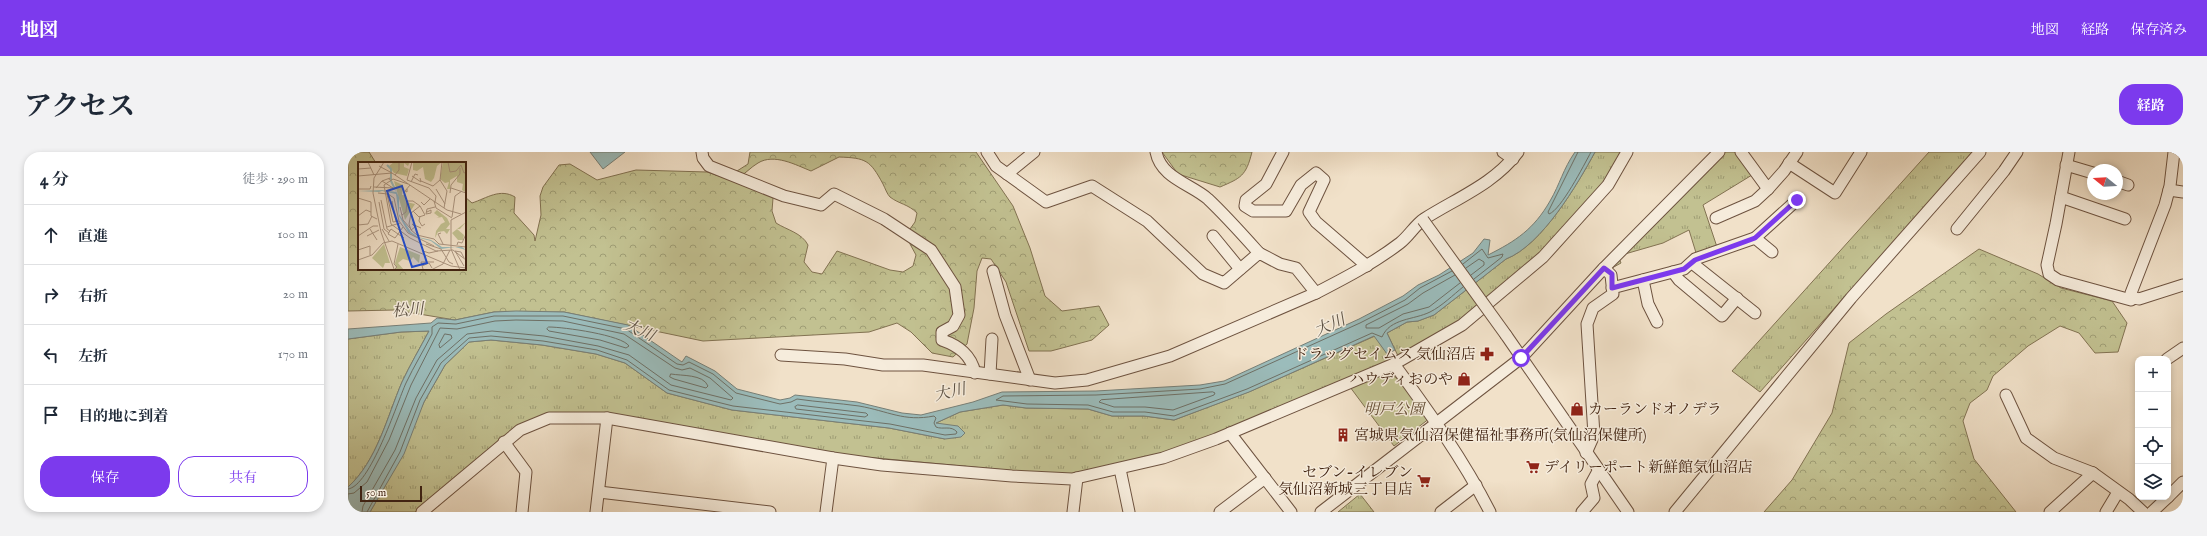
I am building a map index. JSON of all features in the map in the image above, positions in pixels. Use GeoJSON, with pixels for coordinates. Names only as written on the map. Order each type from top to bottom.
{"type":"FeatureCollection","features":[{"type":"Feature","properties":{"kind":"street"},"geometry":{"type":"LineString","coordinates":[[702,152],[703,158],[710,166],[784,196],[821,205],[834,194],[847,199],[884,220],[931,250],[954,287],[959,315],[953,326],[942,332],[942,340],[956,345],[972,361],[975,373]]}},
{"type":"Feature","properties":{"kind":"street"},"geometry":{"type":"LineString","coordinates":[[987,152],[996,166],[1046,202],[1092,186],[1147,221],[1203,274],[1224,283],[1259,253]]}},
{"type":"Feature","properties":{"kind":"street"},"geometry":{"type":"LineString","coordinates":[[1007,174],[1034,152]]}},
{"type":"Feature","properties":{"kind":"street"},"geometry":{"type":"LineString","coordinates":[[1156,152],[1172,176],[1206,198],[1233,223],[1259,253],[1280,264],[1296,268],[1316,293]]}},
{"type":"Feature","properties":{"kind":"street"},"geometry":{"type":"LineString","coordinates":[[1283,152],[1266,184],[1246,200],[1245,206],[1253,211],[1286,211],[1301,185],[1316,173],[1324,180],[1309,212],[1316,222],[1367,266]]}},
{"type":"Feature","properties":{"kind":"street"},"geometry":{"type":"LineString","coordinates":[[781,354],[845,359],[883,366],[923,365],[1055,383],[1087,380],[1170,356],[1316,293],[1367,266],[1401,242],[1423,220],[1461,199],[1507,167],[1515,156],[1503,152]]}},
{"type":"Feature","properties":{"kind":"street"},"geometry":{"type":"LineString","coordinates":[[422,512],[520,430],[549,418],[607,418],[833,458],[1012,476],[1077,478],[1163,458],[1230,433],[1394,364],[1462,325],[1543,257],[1608,185],[1627,152]]}},
{"type":"Feature","properties":{"kind":"street"},"geometry":{"type":"LineString","coordinates":[[1321,512],[1521,358],[1604,268],[1719,152]]}},
{"type":"Feature","properties":{"kind":"street"},"geometry":{"type":"LineString","coordinates":[[1741,152],[1768,189]]}},
{"type":"Feature","properties":{"kind":"street"},"geometry":{"type":"LineString","coordinates":[[1716,218],[1755,201],[1768,189],[1797,152]]}},
{"type":"Feature","properties":{"kind":"street"},"geometry":{"type":"LineString","coordinates":[[1789,163],[1834,193],[1861,152]]}},
{"type":"Feature","properties":{"kind":"street"},"geometry":{"type":"LineString","coordinates":[[1675,512],[1851,298],[1980,152]]}},
{"type":"Feature","properties":{"kind":"street"},"geometry":{"type":"LineString","coordinates":[[1957,229],[2004,172],[2017,152]]}},
{"type":"Feature","properties":{"kind":"street"},"geometry":{"type":"LineString","coordinates":[[2069,152],[2047,265],[2049,274],[2058,280],[2131,300],[2134,298],[2139,299],[2183,285]]}},
{"type":"Feature","properties":{"kind":"street"},"geometry":{"type":"LineString","coordinates":[[2134,298],[2132,293],[2134,286],[2169,190],[2174,152]]}},
{"type":"Feature","properties":{"kind":"street"},"geometry":{"type":"LineString","coordinates":[[2066,165],[2087,171]]}},
{"type":"Feature","properties":{"kind":"street"},"geometry":{"type":"LineString","coordinates":[[2169,190],[2183,192]]}},
{"type":"Feature","properties":{"kind":"street"},"geometry":{"type":"LineString","coordinates":[[2061,197],[2125,219]]}},
{"type":"Feature","properties":{"kind":"street"},"geometry":{"type":"LineString","coordinates":[[1612,288],[1684,269],[1695,260],[1755,238],[1797,200]]}},
{"type":"Feature","properties":{"kind":"street"},"geometry":{"type":"LineString","coordinates":[[1423,220],[1506,335],[1598,471],[1628,512]]}},
{"type":"Feature","properties":{"kind":"street"},"geometry":{"type":"LineString","coordinates":[[1213,236],[1240,269]]}},
{"type":"Feature","properties":{"kind":"street"},"geometry":{"type":"LineString","coordinates":[[1755,238],[1772,252]]}},
{"type":"Feature","properties":{"kind":"street"},"geometry":{"type":"LineString","coordinates":[[1692,263],[1755,313]]}},
{"type":"Feature","properties":{"kind":"street"},"geometry":{"type":"LineString","coordinates":[[1586,453],[1594,435],[1587,324],[1593,308],[1613,294],[1612,274],[1604,268]]}},
{"type":"Feature","properties":{"kind":"street"},"geometry":{"type":"LineString","coordinates":[[993,271],[1005,315],[1030,380]]}},
{"type":"Feature","properties":{"kind":"street"},"geometry":{"type":"LineString","coordinates":[[1673,272],[1678,280],[1722,316],[1737,298]]}},
{"type":"Feature","properties":{"kind":"street"},"geometry":{"type":"LineString","coordinates":[[1643,280],[1648,304],[1657,322]]}},
{"type":"Feature","properties":{"kind":"street"},"geometry":{"type":"LineString","coordinates":[[990,374],[992,339]]}},
{"type":"Feature","properties":{"kind":"street"},"geometry":{"type":"LineString","coordinates":[[2171,356],[2183,348]]}},
{"type":"Feature","properties":{"kind":"street"},"geometry":{"type":"LineString","coordinates":[[1394,364],[1438,423],[1476,485],[1490,512]]}},
{"type":"Feature","properties":{"kind":"street"},"geometry":{"type":"LineString","coordinates":[[2006,395],[2026,438],[2054,458],[2093,473],[2130,499],[2143,512]]}},
{"type":"Feature","properties":{"kind":"street"},"geometry":{"type":"LineString","coordinates":[[596,512],[607,418]]}},
{"type":"Feature","properties":{"kind":"street"},"geometry":{"type":"LineString","coordinates":[[1230,433],[1291,512]]}},
{"type":"Feature","properties":{"kind":"street"},"geometry":{"type":"LineString","coordinates":[[504,442],[526,472],[522,512]]}},
{"type":"Feature","properties":{"kind":"street"},"geometry":{"type":"LineString","coordinates":[[826,512],[833,458]]}},
{"type":"Feature","properties":{"kind":"street"},"geometry":{"type":"LineString","coordinates":[[1120,469],[1129,512]]}},
{"type":"Feature","properties":{"kind":"street"},"geometry":{"type":"LineString","coordinates":[[1582,512],[1594,498],[1591,484],[1598,471]]}},
{"type":"Feature","properties":{"kind":"street"},"geometry":{"type":"LineString","coordinates":[[2050,512],[2093,473]]}},
{"type":"Feature","properties":{"kind":"street"},"geometry":{"type":"LineString","coordinates":[[1073,512],[1077,478]]}},
{"type":"Feature","properties":{"kind":"street"},"geometry":{"type":"LineString","coordinates":[[1220,512],[1265,478]]}},
{"type":"Feature","properties":{"kind":"street"},"geometry":{"type":"LineString","coordinates":[[2171,494],[2183,483]]}},
{"type":"Feature","properties":{"kind":"street"},"geometry":{"type":"LineString","coordinates":[[1441,512],[1476,485]]}},
{"type":"Feature","properties":{"kind":"street"},"geometry":{"type":"LineString","coordinates":[[599,492],[770,512]]}},
{"type":"Feature","properties":{"kind":"street"},"geometry":{"type":"LineString","coordinates":[[2106,512],[2118,492]]}},
{"type":"Feature","properties":{"kind":"street"},"geometry":{"type":"LineString","coordinates":[[2152,512],[2165,500]]}},
{"type":"Feature","properties":{"kind":"green space"},"geometry":{"type":"Polygon","coordinates":[[[348,152],[369,152],[375,162],[358,162],[358,270],[466,270],[466,198],[472,203],[504,193],[515,197],[514,213],[534,235],[535,241],[541,215],[540,196],[543,187],[559,165],[570,164],[597,180],[636,170],[707,172],[726,178],[748,164],[750,152],[976,152],[1013,206],[1030,248],[1045,296],[1062,311],[1099,306],[1109,325],[1092,340],[1051,351],[1029,351],[1006,282],[991,259],[982,258],[977,271],[974,308],[967,344],[953,357],[932,353],[911,332],[897,323],[869,332],[703,341],[564,312],[494,312],[455,320],[395,310],[348,311],[348,152]],[[839,157],[811,171],[785,161],[771,159],[764,160],[738,178],[769,193],[773,198],[772,211],[776,223],[802,237],[808,245],[804,262],[812,272],[822,274],[837,251],[890,270],[903,272],[913,266],[916,255],[910,244],[910,229],[915,222],[917,213],[890,197],[870,165],[855,158],[839,157]]]}},
{"type":"Feature","properties":{"kind":"green space"},"geometry":{"type":"Polygon","coordinates":[[[1162,152],[1252,152],[1250,160],[1242,175],[1220,187],[1178,174],[1162,152]]]}},
{"type":"Feature","properties":{"kind":"green space"},"geometry":{"type":"Polygon","coordinates":[[[1595,152],[1627,152],[1543,257],[1462,325],[1399,358],[1387,333],[1407,322],[1418,321],[1434,315],[1506,259],[1519,252],[1533,241],[1557,213],[1579,181],[1595,152]]]}},
{"type":"Feature","properties":{"kind":"green space"},"geometry":{"type":"Polygon","coordinates":[[[1717,152],[1735,152],[1752,175],[1703,205],[1717,247],[1697,256],[1689,230],[1663,243],[1619,256],[1717,152]]]}},
{"type":"Feature","properties":{"kind":"green space"},"geometry":{"type":"Polygon","coordinates":[[[1929,152],[1973,152],[1760,392],[1732,371],[1929,152]]]}},
{"type":"Feature","properties":{"kind":"green space"},"geometry":{"type":"Polygon","coordinates":[[[1979,249],[2038,274],[2061,288],[2112,301],[2127,323],[2118,352],[2095,353],[2079,333],[2060,326],[2028,346],[1993,376],[1987,390],[1970,403],[1963,421],[1974,459],[2016,512],[1764,512],[1792,480],[1832,413],[1849,343],[1886,314],[1979,249]]]}},
{"type":"Feature","properties":{"kind":"green space"},"geometry":{"type":"Polygon","coordinates":[[[1618,256],[1621,263],[1612,268],[1609,266],[1618,256]]]}},
{"type":"Feature","properties":{"kind":"green space"},"geometry":{"type":"Polygon","coordinates":[[[429,331],[402,382],[374,452],[367,465],[348,487],[348,339],[401,332],[429,331]]]}},
{"type":"Feature","properties":{"kind":"green space"},"geometry":{"type":"Polygon","coordinates":[[[1375,336],[1394,364],[1159,457],[1070,476],[833,454],[545,415],[485,453],[415,512],[370,512],[384,488],[424,402],[445,365],[469,342],[491,340],[542,345],[596,354],[625,363],[667,393],[732,410],[889,428],[945,439],[941,425],[936,423],[960,412],[1003,405],[1026,408],[1088,409],[1112,416],[1144,416],[1174,420],[1251,391],[1375,336]]]}},
{"type":"Feature","properties":{"kind":"green space","name":"明戸公園"},"geometry":{"type":"Polygon","coordinates":[[[1385,372],[1392,375],[1404,385],[1430,418],[1394,446],[1350,387],[1385,372]]]}},
{"type":"Feature","properties":{"kind":"green space"},"geometry":{"type":"Polygon","coordinates":[[[1360,494],[1374,512],[1338,512],[1360,494]]]}},
{"type":"Feature","properties":{"kind":"water"},"geometry":{"type":"Polygon","coordinates":[[[590,152],[625,152],[603,169],[590,152]]]}},
{"type":"Feature","properties":{"kind":"water"},"geometry":{"type":"Polygon","coordinates":[[[1575,152],[1595,152],[1579,181],[1545,228],[1533,241],[1519,252],[1506,259],[1434,315],[1418,321],[1407,322],[1387,333],[1395,350],[1387,354],[1374,336],[1249,392],[1174,420],[1144,416],[1112,416],[1088,409],[1026,408],[1003,405],[960,412],[936,423],[958,426],[965,433],[961,437],[945,439],[889,428],[732,410],[667,393],[625,363],[596,354],[542,345],[491,340],[469,342],[445,365],[424,402],[404,454],[370,512],[348,512],[348,487],[367,465],[374,452],[402,382],[429,331],[401,332],[348,339],[348,329],[431,323],[437,318],[455,320],[494,312],[564,312],[628,325],[682,362],[686,356],[715,371],[737,389],[780,400],[790,398],[795,395],[857,402],[902,413],[921,415],[973,402],[1002,392],[1096,391],[1200,385],[1224,381],[1359,319],[1403,296],[1418,285],[1439,275],[1473,253],[1484,239],[1490,240],[1488,255],[1507,245],[1531,227],[1544,211],[1567,164],[1575,152]]]}},
{"type":"Feature","properties":{"kind":"place","name":"ドラッグセイムス 気仙沼店"},"geometry":{"type":"Point","coordinates":[1487,354]}},
{"type":"Feature","properties":{"kind":"place","name":"ハウディおのや"},"geometry":{"type":"Point","coordinates":[1464,379]}},
{"type":"Feature","properties":{"kind":"place","name":"カーランドオノデラ"},"geometry":{"type":"Point","coordinates":[1577,409]}},
{"type":"Feature","properties":{"kind":"place","name":"宮城県気仙沼保健福祉事務所(気仙沼保健所)"},"geometry":{"type":"Point","coordinates":[1343,435]}},
{"type":"Feature","properties":{"kind":"place","name":"デイリーポート新鮮館気仙沼店"},"geometry":{"type":"Point","coordinates":[1533,467]}},
{"type":"Feature","properties":{"kind":"place","name":"セブン-イレブン 気仙沼新城三丁目店"},"geometry":{"type":"Point","coordinates":[1424,481]}},
{"type":"Feature","properties":{"kind":"route"},"geometry":{"type":"LineString","coordinates":[[1521,358],[1604,268],[1612,274],[1612,288],[1684,269],[1695,260],[1755,238],[1797,200]]}},
{"type":"Feature","properties":{"kind":"water label","name":"松川"},"geometry":{"type":"Point","coordinates":[408,311]}},
{"type":"Feature","properties":{"kind":"water label","name":"大川"},"geometry":{"type":"Point","coordinates":[1330,326]}},
{"type":"Feature","properties":{"kind":"water label","name":"大川"},"geometry":{"type":"Point","coordinates":[639,331]}},
{"type":"Feature","properties":{"kind":"water label","name":"大川"},"geometry":{"type":"Point","coordinates":[950,393]}}]}
